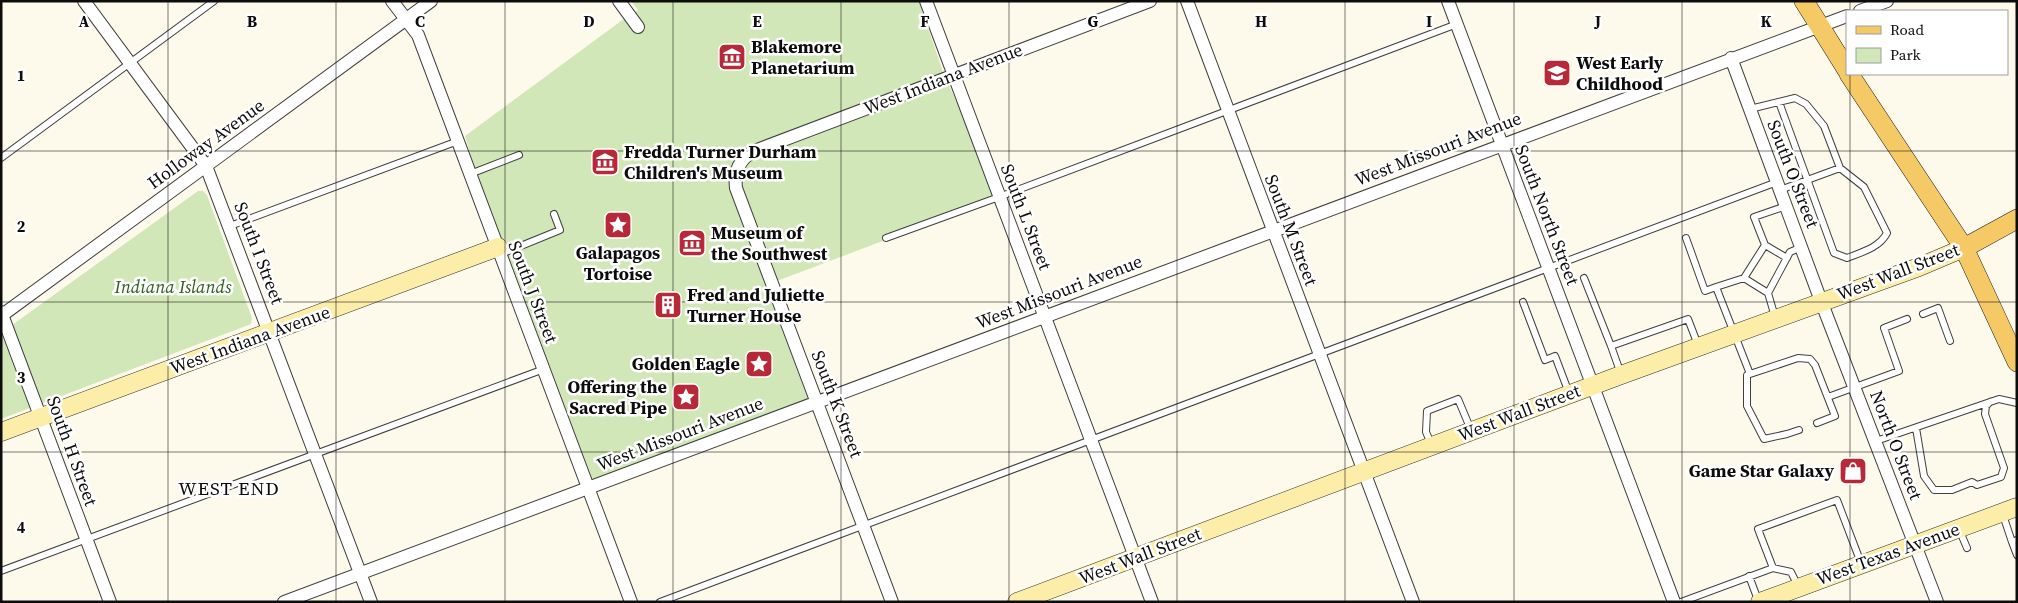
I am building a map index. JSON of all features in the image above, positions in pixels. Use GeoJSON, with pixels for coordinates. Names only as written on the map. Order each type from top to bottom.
{"type":"FeatureCollection","features":[{"type":"Feature","properties":{"kind":"main road"},"geometry":{"type":"LineString","coordinates":[[1804,1],[1846,68]]}},
{"type":"Feature","properties":{"kind":"main road"},"geometry":{"type":"LineString","coordinates":[[1850,75],[1964,248],[2017,362]]}},
{"type":"Feature","properties":{"kind":"main road","name":"West Wall Street"},"geometry":{"type":"LineString","coordinates":[[1964,248],[2017,219]]}},
{"type":"Feature","properties":{"kind":"street","name":"South I Street"},"geometry":{"type":"LineString","coordinates":[[84,1],[206,166],[371,602]]}},
{"type":"Feature","properties":{"kind":"street","name":"South J Street"},"geometry":{"type":"LineString","coordinates":[[392,1],[418,35],[631,602]]}},
{"type":"Feature","properties":{"kind":"street","name":"Holloway Avenue"},"geometry":{"type":"LineString","coordinates":[[2,314],[431,1]]}},
{"type":"Feature","properties":{"kind":"street"},"geometry":{"type":"LineString","coordinates":[[619,1],[638,27]]}},
{"type":"Feature","properties":{"kind":"street","name":"South L Street"},"geometry":{"type":"LineString","coordinates":[[926,1],[1152,602]]}},
{"type":"Feature","properties":{"kind":"street","name":"West Indiana Avenue"},"geometry":{"type":"LineString","coordinates":[[740,163],[750,152],[1150,1]]}},
{"type":"Feature","properties":{"kind":"street","name":"South M Street"},"geometry":{"type":"LineString","coordinates":[[1187,1],[1413,602]]}},
{"type":"Feature","properties":{"kind":"street","name":"South North Street"},"geometry":{"type":"LineString","coordinates":[[1448,1],[1674,602]]}},
{"type":"Feature","properties":{"kind":"street"},"geometry":{"type":"LineString","coordinates":[[1863,10],[1887,1]]}},
{"type":"Feature","properties":{"kind":"street","name":"West Missouri Avenue"},"geometry":{"type":"LineString","coordinates":[[284,602],[1846,16]]}},
{"type":"Feature","properties":{"kind":"street","name":"South O Street"},"geometry":{"type":"LineString","coordinates":[[1731,58],[1822,301]]}},
{"type":"Feature","properties":{"kind":"street","name":"South K Street"},"geometry":{"type":"LineString","coordinates":[[740,163],[735,178],[736,188],[892,602]]}},
{"type":"Feature","properties":{"kind":"street","name":"West Wall Street"},"geometry":{"type":"LineString","coordinates":[[1018,602],[1698,346],[1919,267],[1964,248]]}},
{"type":"Feature","properties":{"kind":"street","name":"West Indiana Avenue"},"geometry":{"type":"LineString","coordinates":[[1,432],[270,332],[499,250]]}},
{"type":"Feature","properties":{"kind":"street","name":"North O Street"},"geometry":{"type":"LineString","coordinates":[[1822,301],[1937,602]]}},
{"type":"Feature","properties":{"kind":"street","name":"South H Street"},"geometry":{"type":"LineString","coordinates":[[2,314],[110,602]]}},
{"type":"Feature","properties":{"kind":"street","name":"West Texas Avenue"},"geometry":{"type":"LineString","coordinates":[[1760,602],[2009,510]]}},
{"type":"Feature","properties":{"kind":"lane"},"geometry":{"type":"LineString","coordinates":[[1,158],[214,1]]}},
{"type":"Feature","properties":{"kind":"lane"},"geometry":{"type":"LineString","coordinates":[[886,238],[1000,198],[1457,24]]}},
{"type":"Feature","properties":{"kind":"lane"},"geometry":{"type":"LineString","coordinates":[[1750,109],[1795,98],[1806,104],[1824,126],[1840,168],[1864,187],[1887,233],[1883,242],[1846,258],[1834,252],[1779,102]]}},
{"type":"Feature","properties":{"kind":"lane"},"geometry":{"type":"LineString","coordinates":[[230,226],[458,141]]}},
{"type":"Feature","properties":{"kind":"lane"},"geometry":{"type":"LineString","coordinates":[[470,174],[519,155]]}},
{"type":"Feature","properties":{"kind":"lane"},"geometry":{"type":"LineString","coordinates":[[660,602],[863,524],[1548,269],[1779,186],[1808,180],[1840,168]]}},
{"type":"Feature","properties":{"kind":"lane"},"geometry":{"type":"LineString","coordinates":[[1786,206],[1754,217],[1765,245],[1787,258]]}},
{"type":"Feature","properties":{"kind":"lane"},"geometry":{"type":"LineString","coordinates":[[499,250],[560,230],[554,214]]}},
{"type":"Feature","properties":{"kind":"lane"},"geometry":{"type":"LineString","coordinates":[[1686,238],[1706,290],[1744,278],[1756,265],[1765,245]]}},
{"type":"Feature","properties":{"kind":"lane"},"geometry":{"type":"LineString","coordinates":[[1776,318],[1768,293],[1775,275],[1790,252],[1802,247]]}},
{"type":"Feature","properties":{"kind":"lane"},"geometry":{"type":"LineString","coordinates":[[1584,278],[1621,375]]}},
{"type":"Feature","properties":{"kind":"lane"},"geometry":{"type":"LineString","coordinates":[[1744,278],[1768,293]]}},
{"type":"Feature","properties":{"kind":"lane"},"geometry":{"type":"LineString","coordinates":[[1716,287],[1750,374]]}},
{"type":"Feature","properties":{"kind":"lane"},"geometry":{"type":"LineString","coordinates":[[1523,302],[1545,360],[1555,356],[1569,394]]}},
{"type":"Feature","properties":{"kind":"lane"},"geometry":{"type":"LineString","coordinates":[[1923,314],[1938,308],[1950,341]]}},
{"type":"Feature","properties":{"kind":"lane"},"geometry":{"type":"LineString","coordinates":[[1611,346],[1688,319],[1698,346]]}},
{"type":"Feature","properties":{"kind":"lane"},"geometry":{"type":"LineString","coordinates":[[1828,397],[1899,371],[1884,328],[1908,319]]}},
{"type":"Feature","properties":{"kind":"lane"},"geometry":{"type":"LineString","coordinates":[[1799,430],[1764,439],[1747,406],[1748,375],[1798,358],[1810,359],[1815,365],[1836,416],[1817,423]]}},
{"type":"Feature","properties":{"kind":"lane"},"geometry":{"type":"LineString","coordinates":[[1,571],[544,369]]}},
{"type":"Feature","properties":{"kind":"lane"},"geometry":{"type":"LineString","coordinates":[[1432,446],[1426,432],[1427,411],[1458,399],[1471,431]]}},
{"type":"Feature","properties":{"kind":"lane"},"geometry":{"type":"LineString","coordinates":[[1876,441],[1999,399],[2017,403]]}},
{"type":"Feature","properties":{"kind":"lane"},"geometry":{"type":"LineString","coordinates":[[1916,428],[1924,476],[1934,490],[1952,490],[1972,482],[1978,485],[2001,477],[2004,468],[1985,414],[1986,406],[1990,402]]}},
{"type":"Feature","properties":{"kind":"lane"},"geometry":{"type":"LineString","coordinates":[[1772,568],[1758,529],[1837,500],[1862,564]]}},
{"type":"Feature","properties":{"kind":"lane"},"geometry":{"type":"LineString","coordinates":[[2009,510],[2017,555]]}},
{"type":"Feature","properties":{"kind":"lane"},"geometry":{"type":"LineString","coordinates":[[1958,528],[1967,548]]}},
{"type":"Feature","properties":{"kind":"lane"},"geometry":{"type":"LineString","coordinates":[[1681,602],[1772,568],[1791,572],[1798,587]]}},
{"type":"Feature","properties":{"kind":"lane"},"geometry":{"type":"LineString","coordinates":[[1749,576],[1760,602]]}},
{"type":"Feature","properties":{"kind":"green space"},"geometry":{"type":"Polygon","coordinates":[[[631,1],[919,1],[943,72],[999,197],[769,284],[810,399],[591,480],[472,160],[465,136],[638,10],[631,1]]]}},
{"type":"Feature","properties":{"kind":"green space","name":"Indiana Islands"},"geometry":{"type":"Polygon","coordinates":[[[198,191],[203,191],[207,195],[252,318],[251,324],[1,419],[1,333],[198,191]]]}},
{"type":"Feature","properties":{"kind":"place","name":"Blakemore Planetarium"},"geometry":{"type":"Point","coordinates":[732,57]}},
{"type":"Feature","properties":{"kind":"place","name":"West Early Childhood"},"geometry":{"type":"Point","coordinates":[1557,73]}},
{"type":"Feature","properties":{"kind":"place","name":"Fredda Turner Durham Children's Museum"},"geometry":{"type":"Point","coordinates":[605,162]}},
{"type":"Feature","properties":{"kind":"place","name":"Galapagos Tortoise"},"geometry":{"type":"Point","coordinates":[618,225]}},
{"type":"Feature","properties":{"kind":"place","name":"Museum of the Southwest"},"geometry":{"type":"Point","coordinates":[692,243]}},
{"type":"Feature","properties":{"kind":"place","name":"Fred and Juliette Turner House"},"geometry":{"type":"Point","coordinates":[668,305]}},
{"type":"Feature","properties":{"kind":"place","name":"Golden Eagle"},"geometry":{"type":"Point","coordinates":[759,364]}},
{"type":"Feature","properties":{"kind":"place","name":"Offering the Sacred Pipe"},"geometry":{"type":"Point","coordinates":[686,397]}},
{"type":"Feature","properties":{"kind":"place","name":"Game Star Galaxy"},"geometry":{"type":"Point","coordinates":[1853,471]}},
{"type":"Feature","properties":{"kind":"district","name":"WEST END"},"geometry":{"type":"Point","coordinates":[229,488]}}]}
